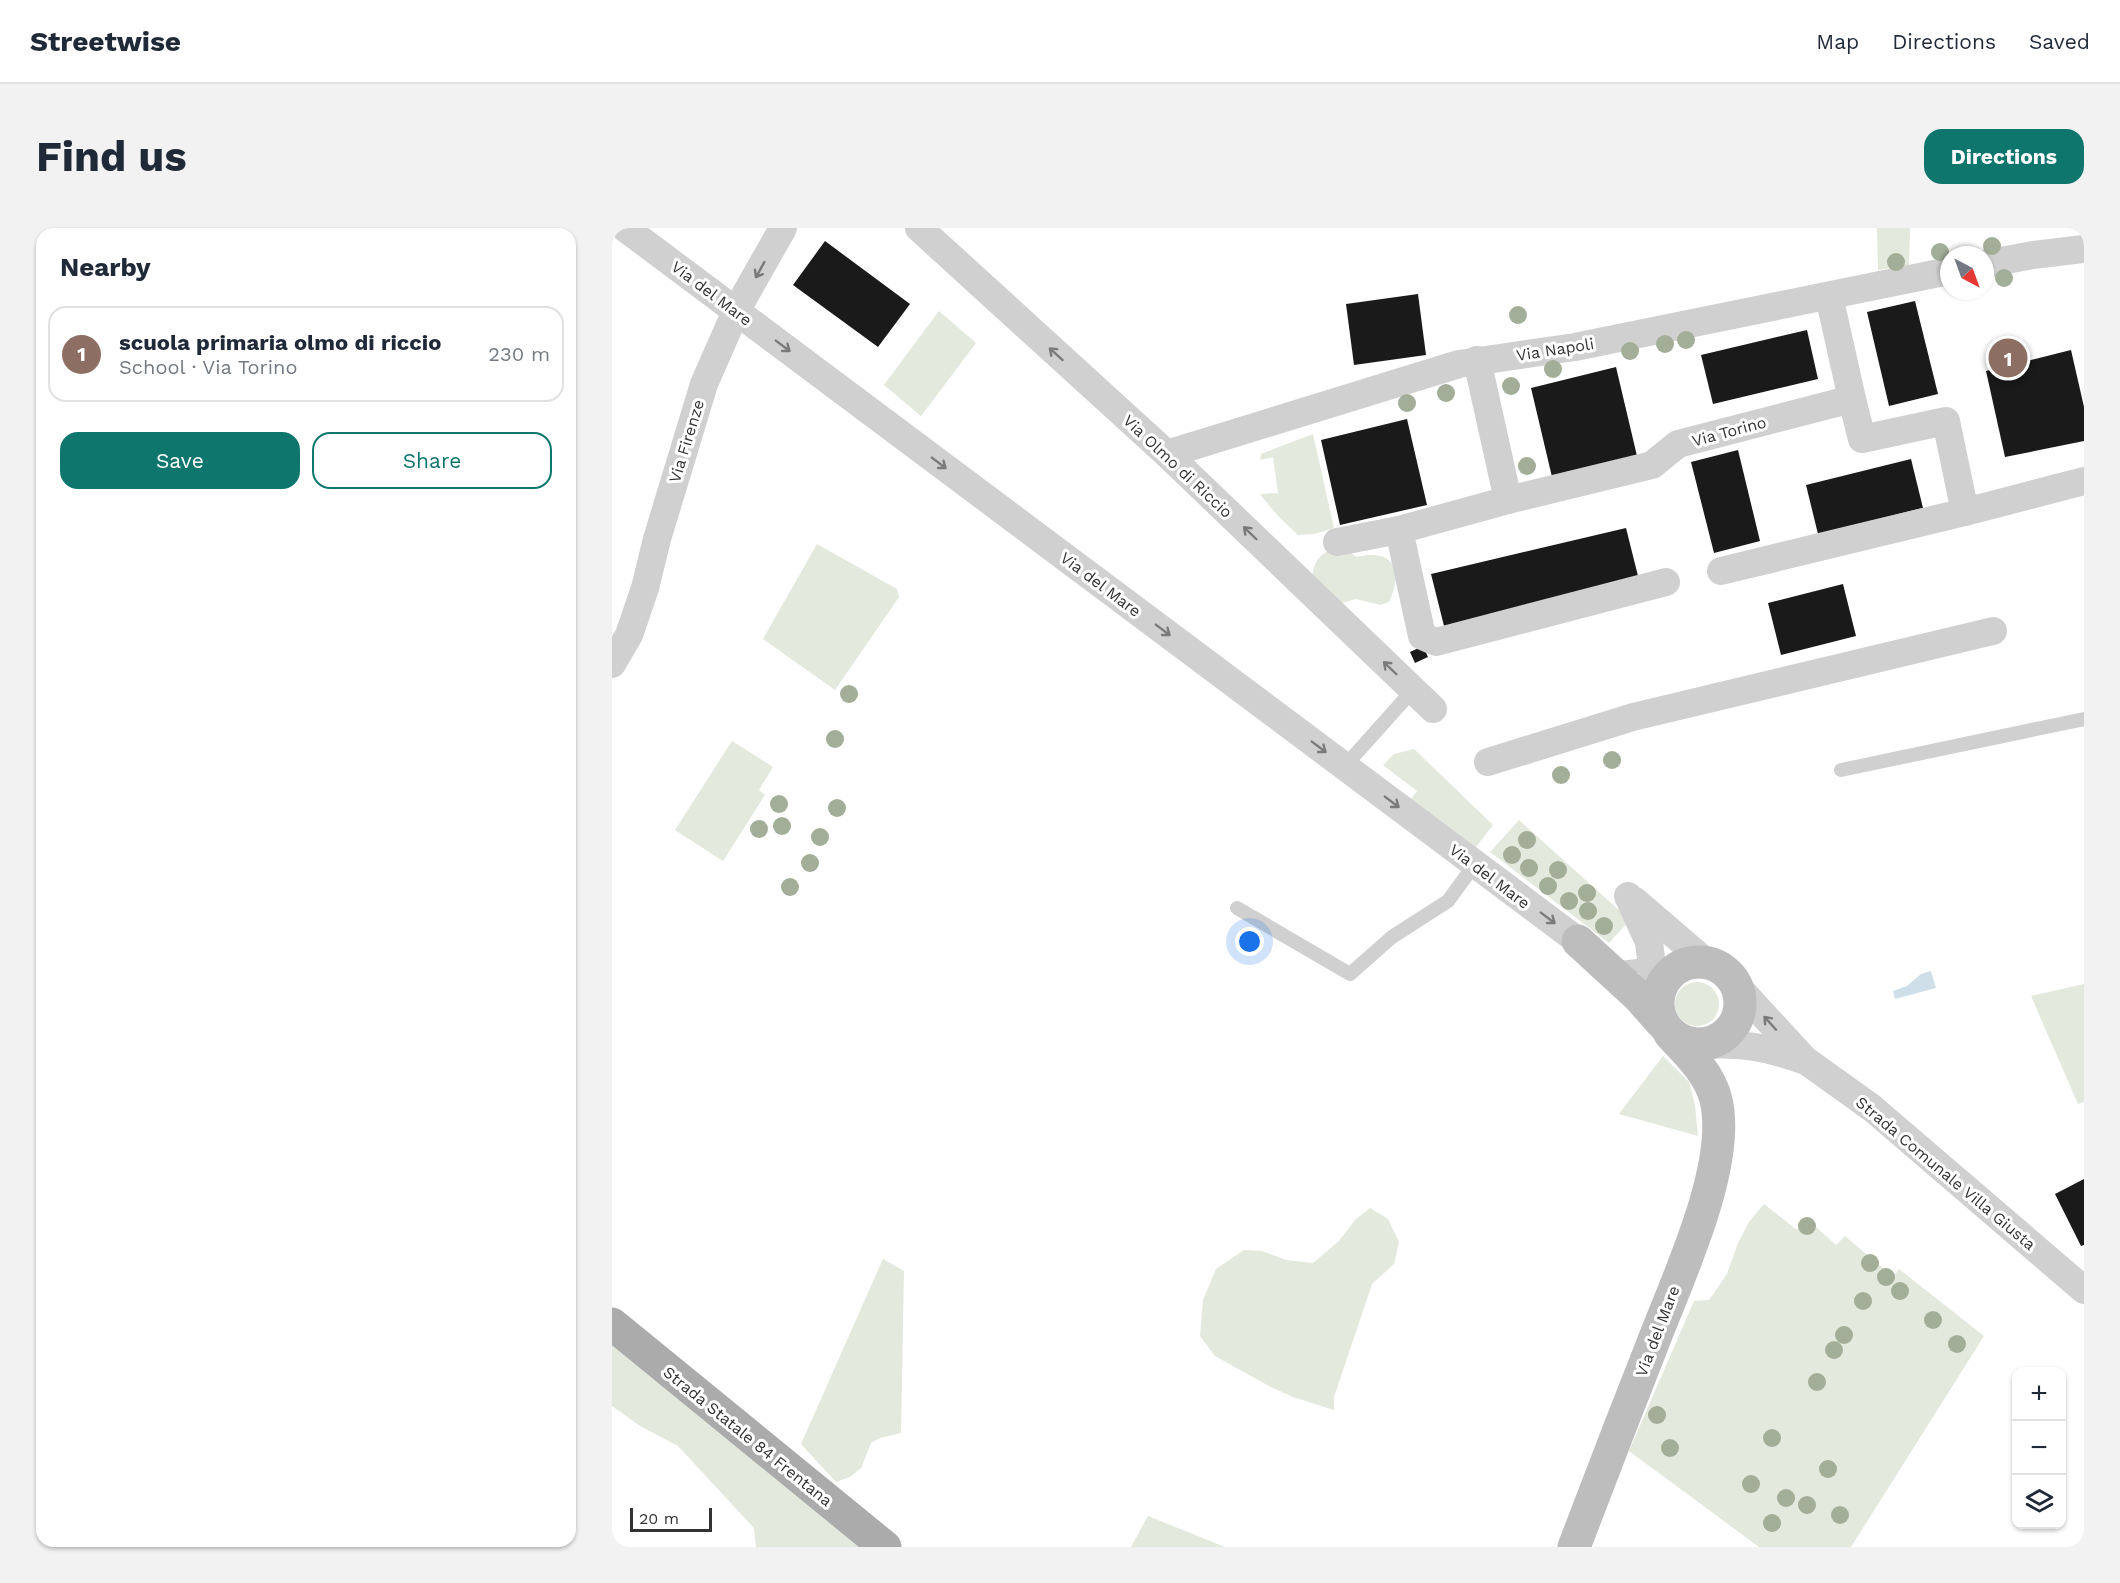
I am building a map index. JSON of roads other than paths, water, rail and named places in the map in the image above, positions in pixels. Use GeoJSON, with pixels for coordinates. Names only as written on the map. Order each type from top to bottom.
{"type":"FeatureCollection","features":[{"type":"Feature","properties":{"kind":"main road","name":"Strada Statale 84 Frentana"},"geometry":{"type":"LineString","coordinates":[[612,1324],[885,1547]]}},
{"type":"Feature","properties":{"kind":"street","name":"Via del Mare"},"geometry":{"type":"LineString","coordinates":[[625,228],[1578,941]]}},
{"type":"Feature","properties":{"kind":"street","name":"Via Firenze"},"geometry":{"type":"LineString","coordinates":[[612,664],[629,635],[645,588],[667,505],[704,384],[736,311],[783,228]]}},
{"type":"Feature","properties":{"kind":"street","name":"Via Olmo di Riccio"},"geometry":{"type":"LineString","coordinates":[[919,228],[1167,454],[1423,699]]}},
{"type":"Feature","properties":{"kind":"street"},"geometry":{"type":"LineString","coordinates":[[1994,262],[2033,255],[2083,257]]}},
{"type":"Feature","properties":{"kind":"street","name":"Via Napoli"},"geometry":{"type":"LineString","coordinates":[[1167,454],[1459,364],[1575,347],[1940,273]]}},
{"type":"Feature","properties":{"kind":"street"},"geometry":{"type":"LineString","coordinates":[[1829,296],[1862,439],[1946,421],[1965,513]]}},
{"type":"Feature","properties":{"kind":"street"},"geometry":{"type":"LineString","coordinates":[[1477,360],[1508,500]]}},
{"type":"Feature","properties":{"kind":"street","name":"Via Torino"},"geometry":{"type":"LineString","coordinates":[[1337,542],[1399,530],[1508,500],[1652,465],[1678,444],[1852,399]]}},
{"type":"Feature","properties":{"kind":"street"},"geometry":{"type":"LineString","coordinates":[[1721,571],[1965,513],[2084,481]]}},
{"type":"Feature","properties":{"kind":"street"},"geometry":{"type":"LineString","coordinates":[[1399,530],[1422,636],[1436,642],[1666,582]]}},
{"type":"Feature","properties":{"kind":"street"},"geometry":{"type":"LineString","coordinates":[[1488,762],[1634,717],[1993,631]]}},
{"type":"Feature","properties":{"kind":"street"},"geometry":{"type":"LineString","coordinates":[[1706,962],[1628,896],[1649,942],[1663,1021],[1707,1077],[1716,1099],[1717,1110]]}},
{"type":"Feature","properties":{"kind":"street"},"geometry":{"type":"LineString","coordinates":[[1578,941],[1624,969],[1638,996],[1680,1040],[1727,1022],[1805,1060]]}},
{"type":"Feature","properties":{"kind":"street"},"geometry":{"type":"LineString","coordinates":[[1663,1021],[1660,989],[1670,973],[1693,962],[1706,962],[1719,966],[1729,974],[1727,1022],[1717,1110]]}},
{"type":"Feature","properties":{"kind":"street"},"geometry":{"type":"LineString","coordinates":[[1727,1022],[1769,1048],[1805,1060]]}},
{"type":"Feature","properties":{"kind":"street","name":"Strada Comunale Villa Giusta"},"geometry":{"type":"LineString","coordinates":[[1805,1060],[1872,1108],[2084,1290]]}},
{"type":"Feature","properties":{"kind":"street","name":"Via del Mare"},"geometry":{"type":"LineString","coordinates":[[1574,1547],[1706,1205],[1719,1140],[1717,1110]]}},
{"type":"Feature","properties":{"kind":"lane"},"geometry":{"type":"LineString","coordinates":[[1345,766],[1423,699]]}},
{"type":"Feature","properties":{"kind":"lane"},"geometry":{"type":"LineString","coordinates":[[1841,770],[2084,719]]}},
{"type":"Feature","properties":{"kind":"lane"},"geometry":{"type":"LineString","coordinates":[[1237,908],[1350,974],[1392,937],[1448,901],[1474,864]]}},
{"type":"Feature","properties":{"kind":"place","name":"scuola primaria olmo di riccio"},"geometry":{"type":"Point","coordinates":[2008,358]}}]}
